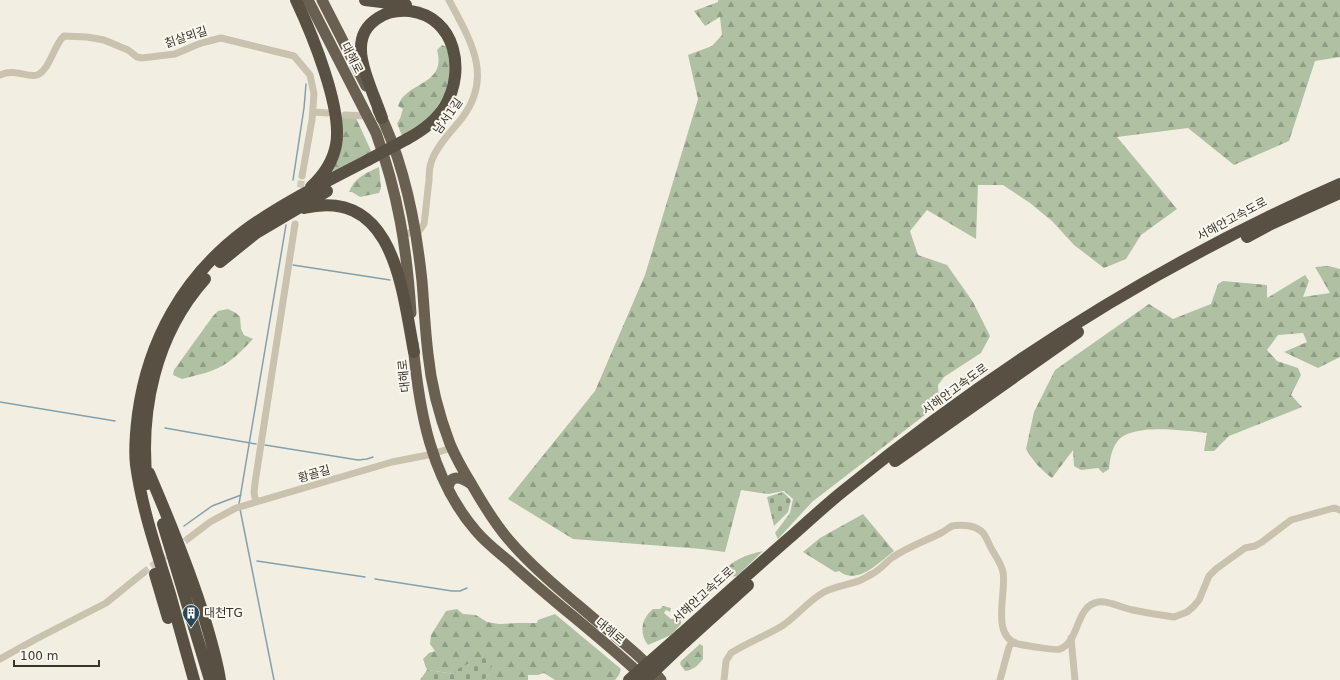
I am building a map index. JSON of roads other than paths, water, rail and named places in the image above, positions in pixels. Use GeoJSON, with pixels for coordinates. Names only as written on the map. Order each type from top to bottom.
{"type":"FeatureCollection","features":[{"type":"Feature","properties":{"kind":"highway"},"geometry":{"type":"LineString","coordinates":[[296,0],[318,53],[332,101],[337,125],[336,144],[332,159],[318,179],[300,197]]}},
{"type":"Feature","properties":{"kind":"highway","name":"대해로"},"geometry":{"type":"LineString","coordinates":[[308,0],[376,133],[388,170],[404,234],[414,352],[422,412],[433,454],[448,488],[470,523],[487,543],[532,583],[615,652],[645,680]]}},
{"type":"Feature","properties":{"kind":"highway","name":"대해로"},"geometry":{"type":"LineString","coordinates":[[322,0],[382,118],[390,137],[404,182],[415,232],[422,278],[431,376],[438,405],[452,448],[471,484],[493,520],[508,539],[546,578],[640,658],[661,680]]}},
{"type":"Feature","properties":{"kind":"highway"},"geometry":{"type":"LineString","coordinates":[[187,680],[154,572],[137,488],[146,413],[152,385],[164,346],[184,307],[202,282],[219,263],[256,233],[370,163],[433,129],[452,104],[457,90],[460,75],[460,58],[457,44],[452,33],[444,22],[429,11],[411,6],[365,0]]}},
{"type":"Feature","properties":{"kind":"highway"},"geometry":{"type":"LineString","coordinates":[[382,118],[363,63],[361,49],[363,36],[368,26],[372,22],[390,12],[408,11],[427,16],[442,29],[452,45],[456,61],[454,84],[449,99],[438,115],[408,142]]}},
{"type":"Feature","properties":{"kind":"highway"},"geometry":{"type":"LineString","coordinates":[[210,680],[135,449],[140,395],[145,375],[156,342],[178,300],[212,259],[229,243],[260,220],[300,197],[370,163]]}},
{"type":"Feature","properties":{"kind":"highway","name":"서해안고속도로"},"geometry":{"type":"LineString","coordinates":[[645,680],[683,638],[846,488],[938,418],[1022,358],[1139,285],[1209,246],[1283,208],[1340,184]]}},
{"type":"Feature","properties":{"kind":"highway","name":"서해안고속도로"},"geometry":{"type":"LineString","coordinates":[[629,680],[683,638],[831,511],[888,465],[1098,318],[1209,256],[1271,224],[1340,194]]}},
{"type":"Feature","properties":{"kind":"highway"},"geometry":{"type":"LineString","coordinates":[[293,211],[323,205],[343,207],[360,213],[379,231],[386,242],[402,290],[414,352]]}},
{"type":"Feature","properties":{"kind":"highway"},"geometry":{"type":"LineString","coordinates":[[422,412],[431,414],[435,411],[438,405]]}},
{"type":"Feature","properties":{"kind":"highway"},"geometry":{"type":"LineString","coordinates":[[141,464],[143,501],[194,680]]}},
{"type":"Feature","properties":{"kind":"highway"},"geometry":{"type":"LineString","coordinates":[[141,464],[156,524],[200,680]]}},
{"type":"Feature","properties":{"kind":"highway"},"geometry":{"type":"LineString","coordinates":[[141,464],[177,538],[190,573],[213,649],[220,680]]}},
{"type":"Feature","properties":{"kind":"highway"},"geometry":{"type":"LineString","coordinates":[[448,488],[450,482],[457,478],[464,479],[471,484]]}},
{"type":"Feature","properties":{"kind":"street","name":"남서1길"},"geometry":{"type":"LineString","coordinates":[[415,232],[418,231],[424,224],[432,161],[442,144],[469,107],[477,82],[478,66],[475,52],[449,0]]}},
{"type":"Feature","properties":{"kind":"street","name":"칡살뫼길"},"geometry":{"type":"LineString","coordinates":[[0,76],[8,72],[33,75],[40,73],[52,57],[61,38],[64,36],[87,37],[104,40],[128,50],[137,57],[142,58],[175,54],[221,38],[294,56],[310,75],[313,83],[314,94],[313,112],[302,176]]}},
{"type":"Feature","properties":{"kind":"street"},"geometry":{"type":"LineString","coordinates":[[313,112],[327,113]]}},
{"type":"Feature","properties":{"kind":"street"},"geometry":{"type":"LineString","coordinates":[[345,115],[367,116]]}},
{"type":"Feature","properties":{"kind":"street"},"geometry":{"type":"LineString","coordinates":[[256,502],[254,493],[255,483],[295,224]]}},
{"type":"Feature","properties":{"kind":"street"},"geometry":{"type":"LineString","coordinates":[[404,234],[415,232]]}},
{"type":"Feature","properties":{"kind":"street","name":"황골길"},"geometry":{"type":"LineString","coordinates":[[189,538],[210,522],[239,507],[392,462],[433,454],[452,448]]}},
{"type":"Feature","properties":{"kind":"street"},"geometry":{"type":"LineString","coordinates":[[724,680],[726,661],[731,653],[782,625],[825,591],[861,580],[875,572],[906,549],[942,533],[952,526],[970,526],[980,530],[986,535],[1002,566],[1004,574],[1001,615],[1006,634],[1012,642],[1059,650],[1064,647],[1071,638],[1080,618],[1090,605],[1098,602],[1107,602],[1117,606],[1174,618],[1180,616],[1193,607],[1198,600],[1209,576],[1216,569],[1245,548],[1255,546],[1262,542],[1291,520],[1334,508],[1340,510]]}},
{"type":"Feature","properties":{"kind":"street"},"geometry":{"type":"LineString","coordinates":[[0,659],[106,603],[143,573]]}},
{"type":"Feature","properties":{"kind":"street"},"geometry":{"type":"LineString","coordinates":[[1071,638],[1075,680]]}},
{"type":"Feature","properties":{"kind":"street"},"geometry":{"type":"LineString","coordinates":[[1000,680],[1009,647],[1012,642]]}},
{"type":"Feature","properties":{"kind":"waterway"},"geometry":{"type":"LineString","coordinates":[[293,180],[304,108],[306,84]]}},
{"type":"Feature","properties":{"kind":"waterway"},"geometry":{"type":"LineString","coordinates":[[239,504],[286,225]]}},
{"type":"Feature","properties":{"kind":"waterway"},"geometry":{"type":"LineString","coordinates":[[293,265],[390,280]]}},
{"type":"Feature","properties":{"kind":"waterway"},"geometry":{"type":"LineString","coordinates":[[0,402],[115,421]]}},
{"type":"Feature","properties":{"kind":"waterway"},"geometry":{"type":"LineString","coordinates":[[165,428],[256,444]]}},
{"type":"Feature","properties":{"kind":"waterway"},"geometry":{"type":"LineString","coordinates":[[265,445],[358,460],[373,457]]}},
{"type":"Feature","properties":{"kind":"waterway"},"geometry":{"type":"LineString","coordinates":[[184,526],[212,506],[241,495]]}},
{"type":"Feature","properties":{"kind":"waterway"},"geometry":{"type":"LineString","coordinates":[[240,509],[274,680]]}},
{"type":"Feature","properties":{"kind":"waterway"},"geometry":{"type":"LineString","coordinates":[[257,561],[365,577]]}},
{"type":"Feature","properties":{"kind":"waterway"},"geometry":{"type":"LineString","coordinates":[[375,579],[452,591],[460,591],[467,588]]}},
{"type":"Feature","properties":{"kind":"tunnel"},"geometry":{"type":"LineString","coordinates":[[299,198],[302,176]]}},
{"type":"Feature","properties":{"kind":"tunnel"},"geometry":{"type":"LineString","coordinates":[[143,573],[189,538]]}},
{"type":"Feature","properties":{"kind":"place","name":"대천TG"},"geometry":{"type":"Point","coordinates":[191,628]}}]}
